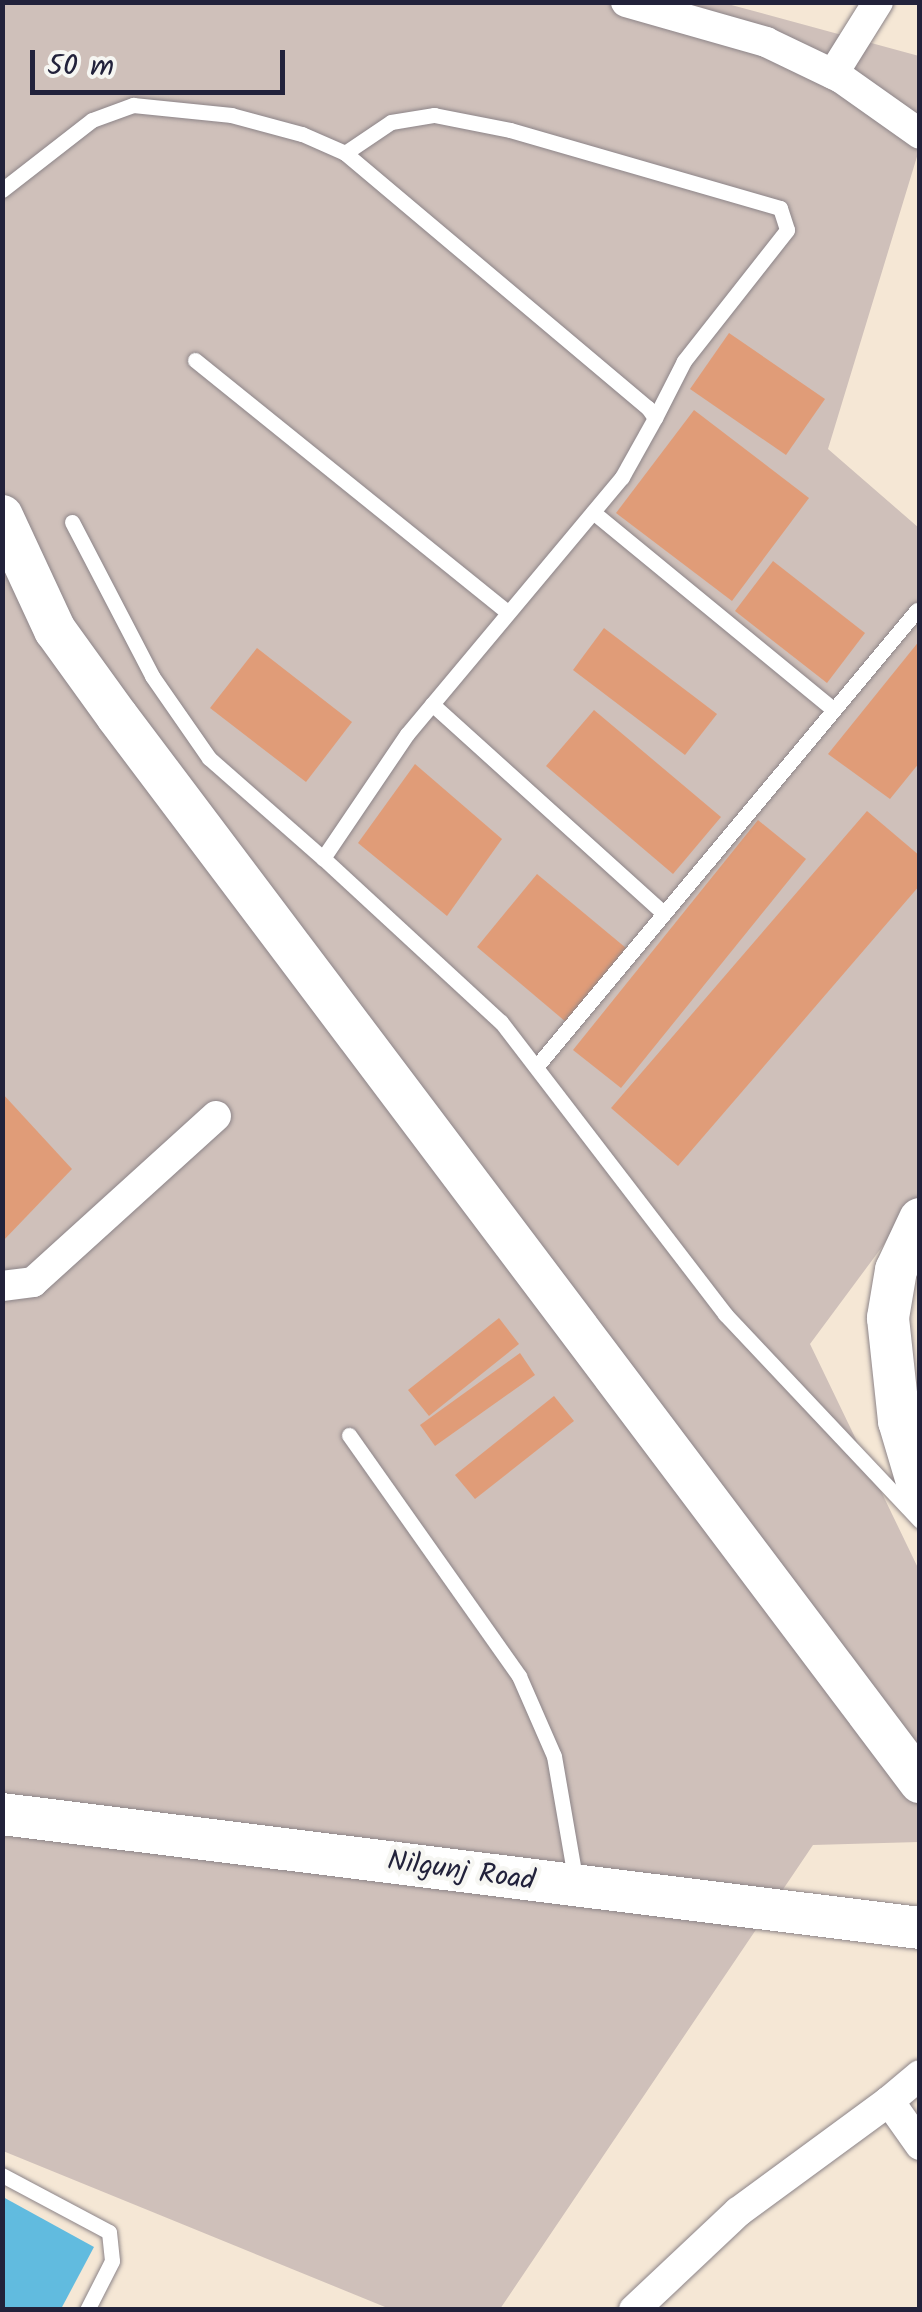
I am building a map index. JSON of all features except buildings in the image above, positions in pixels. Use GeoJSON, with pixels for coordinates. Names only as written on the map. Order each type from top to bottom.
{"type":"FeatureCollection","features":[{"type":"Feature","properties":{"kind":"street"},"geometry":{"type":"LineString","coordinates":[[626,2],[701,11],[833,74],[920,134]]}},
{"type":"Feature","properties":{"kind":"street"},"geometry":{"type":"LineString","coordinates":[[833,74],[878,2]]}},
{"type":"Feature","properties":{"kind":"street"},"geometry":{"type":"LineString","coordinates":[[2,516],[56,630],[116,716],[920,1782]]}},
{"type":"Feature","properties":{"kind":"street"},"geometry":{"type":"LineString","coordinates":[[2,1286],[33,1282],[216,1116]]}},
{"type":"Feature","properties":{"kind":"street"},"geometry":{"type":"LineString","coordinates":[[920,1219],[896,1270],[888,1318],[899,1421],[920,1492]]}},
{"type":"Feature","properties":{"kind":"street","name":"Nilgunj Road"},"geometry":{"type":"LineString","coordinates":[[2,1814],[72,1818],[577,1888],[920,1928]]}},
{"type":"Feature","properties":{"kind":"street"},"geometry":{"type":"LineString","coordinates":[[634,2310],[738,2212],[920,2074]]}},
{"type":"Feature","properties":{"kind":"street"},"geometry":{"type":"LineString","coordinates":[[889,2101],[920,2145]]}},
{"type":"Feature","properties":{"kind":"lane"},"geometry":{"type":"LineString","coordinates":[[2,190],[92,120],[133,105],[231,116],[345,153],[636,395],[654,418]]}},
{"type":"Feature","properties":{"kind":"lane"},"geometry":{"type":"LineString","coordinates":[[323,858],[432,704],[593,512],[654,418],[684,361],[788,230],[780,208],[434,115],[392,122],[345,153]]}},
{"type":"Feature","properties":{"kind":"lane"},"geometry":{"type":"LineString","coordinates":[[195,360],[508,613]]}},
{"type":"Feature","properties":{"kind":"lane"},"geometry":{"type":"LineString","coordinates":[[593,512],[832,708]]}},
{"type":"Feature","properties":{"kind":"lane"},"geometry":{"type":"LineString","coordinates":[[72,522],[152,676],[210,758],[501,1022],[726,1314],[920,1521]]}},
{"type":"Feature","properties":{"kind":"lane"},"geometry":{"type":"LineString","coordinates":[[536,1067],[917,610]]}},
{"type":"Feature","properties":{"kind":"lane"},"geometry":{"type":"LineString","coordinates":[[432,704],[664,912]]}},
{"type":"Feature","properties":{"kind":"lane"},"geometry":{"type":"LineString","coordinates":[[349,1435],[518,1676],[554,1756],[577,1888]]}},
{"type":"Feature","properties":{"kind":"lane"},"geometry":{"type":"LineString","coordinates":[[2,2175],[108,2232],[112,2260],[87,2310]]}},
{"type":"Feature","properties":{"kind":"shaded area"},"geometry":{"type":"Polygon","coordinates":[[[2,3],[724,3],[919,56],[919,150],[828,449],[919,528],[919,1197],[810,1344],[919,1570],[919,1842],[813,1845],[500,2309],[390,2309],[3,2151],[2,3]]]}},
{"type":"Feature","properties":{"kind":"water"},"geometry":{"type":"Polygon","coordinates":[[[3,2197],[94,2247],[61,2309],[3,2309],[3,2197]]]}}]}
